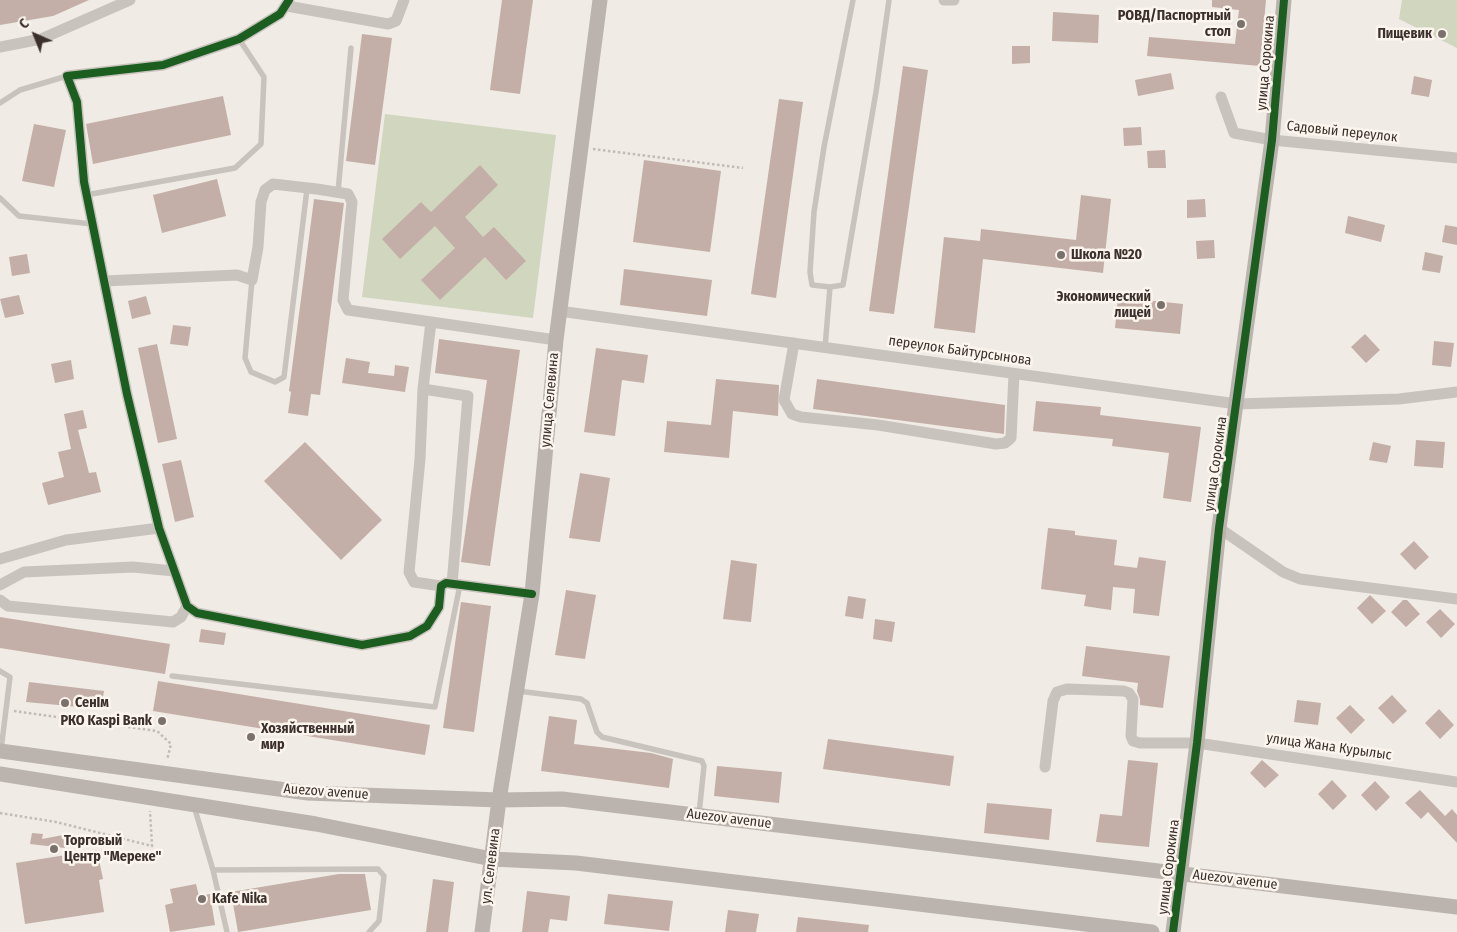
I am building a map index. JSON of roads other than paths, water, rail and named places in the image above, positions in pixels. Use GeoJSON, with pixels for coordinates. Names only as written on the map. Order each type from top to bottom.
{"type":"FeatureCollection","features":[{"type":"Feature","properties":{"kind":"main road","name":"улица Селевина"},"geometry":{"type":"LineString","coordinates":[[499,800],[518,691],[532,594],[559,311],[600,0]]}},
{"type":"Feature","properties":{"kind":"main road","name":"улица Сорокина"},"geometry":{"type":"LineString","coordinates":[[1173,932],[1197,743],[1219,528],[1272,140],[1284,0]]}},
{"type":"Feature","properties":{"kind":"main road","name":"Auezov avenue"},"geometry":{"type":"LineString","coordinates":[[0,751],[308,793],[499,800],[562,798],[1457,907]]}},
{"type":"Feature","properties":{"kind":"main road"},"geometry":{"type":"LineString","coordinates":[[0,774],[150,796],[194,806],[316,824],[492,858],[576,863],[1152,932]]}},
{"type":"Feature","properties":{"kind":"main road","name":"ул. Селевина"},"geometry":{"type":"LineString","coordinates":[[482,932],[499,800]]}},
{"type":"Feature","properties":{"kind":"street"},"geometry":{"type":"LineString","coordinates":[[0,47],[41,39],[130,0]]}},
{"type":"Feature","properties":{"kind":"street"},"geometry":{"type":"LineString","coordinates":[[404,0],[396,21],[388,24],[288,3],[280,14],[239,39],[163,65],[67,76],[77,102],[86,195],[127,394],[159,528],[187,606],[197,613],[362,645],[410,636],[427,626],[451,585],[468,396],[423,389]]}},
{"type":"Feature","properties":{"kind":"street"},"geometry":{"type":"LineString","coordinates":[[944,0],[954,0]]}},
{"type":"Feature","properties":{"kind":"street","name":"Садовый переулок"},"geometry":{"type":"LineString","coordinates":[[1221,97],[1234,133],[1272,140],[1457,158]]}},
{"type":"Feature","properties":{"kind":"street"},"geometry":{"type":"LineString","coordinates":[[104,281],[237,275],[252,280],[258,247],[261,202],[265,190],[273,184],[338,192],[348,194],[352,202],[343,300],[348,310],[556,340]]}},
{"type":"Feature","properties":{"kind":"street","name":"переулок Байтурсынова"},"geometry":{"type":"LineString","coordinates":[[559,311],[1237,404],[1399,399],[1457,392]]}},
{"type":"Feature","properties":{"kind":"street"},"geometry":{"type":"LineString","coordinates":[[431,322],[423,389],[420,460],[409,572],[414,582],[532,594]]}},
{"type":"Feature","properties":{"kind":"street"},"geometry":{"type":"LineString","coordinates":[[794,343],[784,400],[792,414],[801,418],[878,425],[996,444],[1005,443],[1011,438],[1014,374]]}},
{"type":"Feature","properties":{"kind":"street"},"geometry":{"type":"LineString","coordinates":[[0,559],[66,540],[159,528]]}},
{"type":"Feature","properties":{"kind":"street"},"geometry":{"type":"LineString","coordinates":[[1219,528],[1283,572],[1300,579],[1457,599]]}},
{"type":"Feature","properties":{"kind":"street"},"geometry":{"type":"LineString","coordinates":[[0,584],[24,572],[133,568],[174,570]]}},
{"type":"Feature","properties":{"kind":"street"},"geometry":{"type":"LineString","coordinates":[[0,600],[8,606],[174,622],[180,617],[187,606]]}},
{"type":"Feature","properties":{"kind":"street","name":"улица Жана Курылыс"},"geometry":{"type":"LineString","coordinates":[[1045,767],[1053,701],[1057,692],[1067,689],[1129,692],[1133,699],[1131,736],[1134,741],[1140,743],[1197,743],[1457,782]]}},
{"type":"Feature","properties":{"kind":"lane"},"geometry":{"type":"LineString","coordinates":[[853,0],[824,147],[814,221],[810,272],[812,285],[830,287],[843,285],[889,0]]}},
{"type":"Feature","properties":{"kind":"lane"},"geometry":{"type":"LineString","coordinates":[[86,195],[234,168],[261,144],[264,77],[239,39]]}},
{"type":"Feature","properties":{"kind":"lane"},"geometry":{"type":"LineString","coordinates":[[338,192],[351,48]]}},
{"type":"Feature","properties":{"kind":"lane"},"geometry":{"type":"LineString","coordinates":[[0,103],[20,90],[67,76]]}},
{"type":"Feature","properties":{"kind":"lane"},"geometry":{"type":"LineString","coordinates":[[252,280],[245,358],[251,372],[275,382],[284,377],[307,189]]}},
{"type":"Feature","properties":{"kind":"lane"},"geometry":{"type":"LineString","coordinates":[[0,198],[19,216],[92,224]]}},
{"type":"Feature","properties":{"kind":"lane"},"geometry":{"type":"LineString","coordinates":[[825,348],[830,287]]}},
{"type":"Feature","properties":{"kind":"lane"},"geometry":{"type":"LineString","coordinates":[[172,676],[436,707],[451,585]]}},
{"type":"Feature","properties":{"kind":"lane"},"geometry":{"type":"LineString","coordinates":[[0,671],[10,677],[0,751]]}},
{"type":"Feature","properties":{"kind":"lane"},"geometry":{"type":"LineString","coordinates":[[518,691],[581,699],[587,703],[597,732],[602,737],[702,761],[704,766],[699,815]]}},
{"type":"Feature","properties":{"kind":"lane"},"geometry":{"type":"LineString","coordinates":[[194,806],[213,870],[227,932]]}},
{"type":"Feature","properties":{"kind":"lane"},"geometry":{"type":"LineString","coordinates":[[213,870],[378,868],[384,876],[379,921],[368,932]]}},
{"type":"Feature","properties":{"kind":"place","name":"РОВД/Паспортный стол"},"geometry":{"type":"Point","coordinates":[1241,24]}},
{"type":"Feature","properties":{"kind":"place","name":"Пищевик"},"geometry":{"type":"Point","coordinates":[1442,34]}},
{"type":"Feature","properties":{"kind":"place","name":"Школа №20"},"geometry":{"type":"Point","coordinates":[1061,255]}},
{"type":"Feature","properties":{"kind":"place","name":"Экономический лицей"},"geometry":{"type":"Point","coordinates":[1161,305]}},
{"type":"Feature","properties":{"kind":"place","name":"СенIм"},"geometry":{"type":"Point","coordinates":[65,703]}},
{"type":"Feature","properties":{"kind":"place","name":"РКО Kaspi Bank"},"geometry":{"type":"Point","coordinates":[162,721]}},
{"type":"Feature","properties":{"kind":"place","name":"Хозяйственный мир"},"geometry":{"type":"Point","coordinates":[251,737]}},
{"type":"Feature","properties":{"kind":"place","name":"Торговый Центр \"Мереке\""},"geometry":{"type":"Point","coordinates":[54,849]}},
{"type":"Feature","properties":{"kind":"place","name":"Kafe Nika"},"geometry":{"type":"Point","coordinates":[202,899]}}]}
